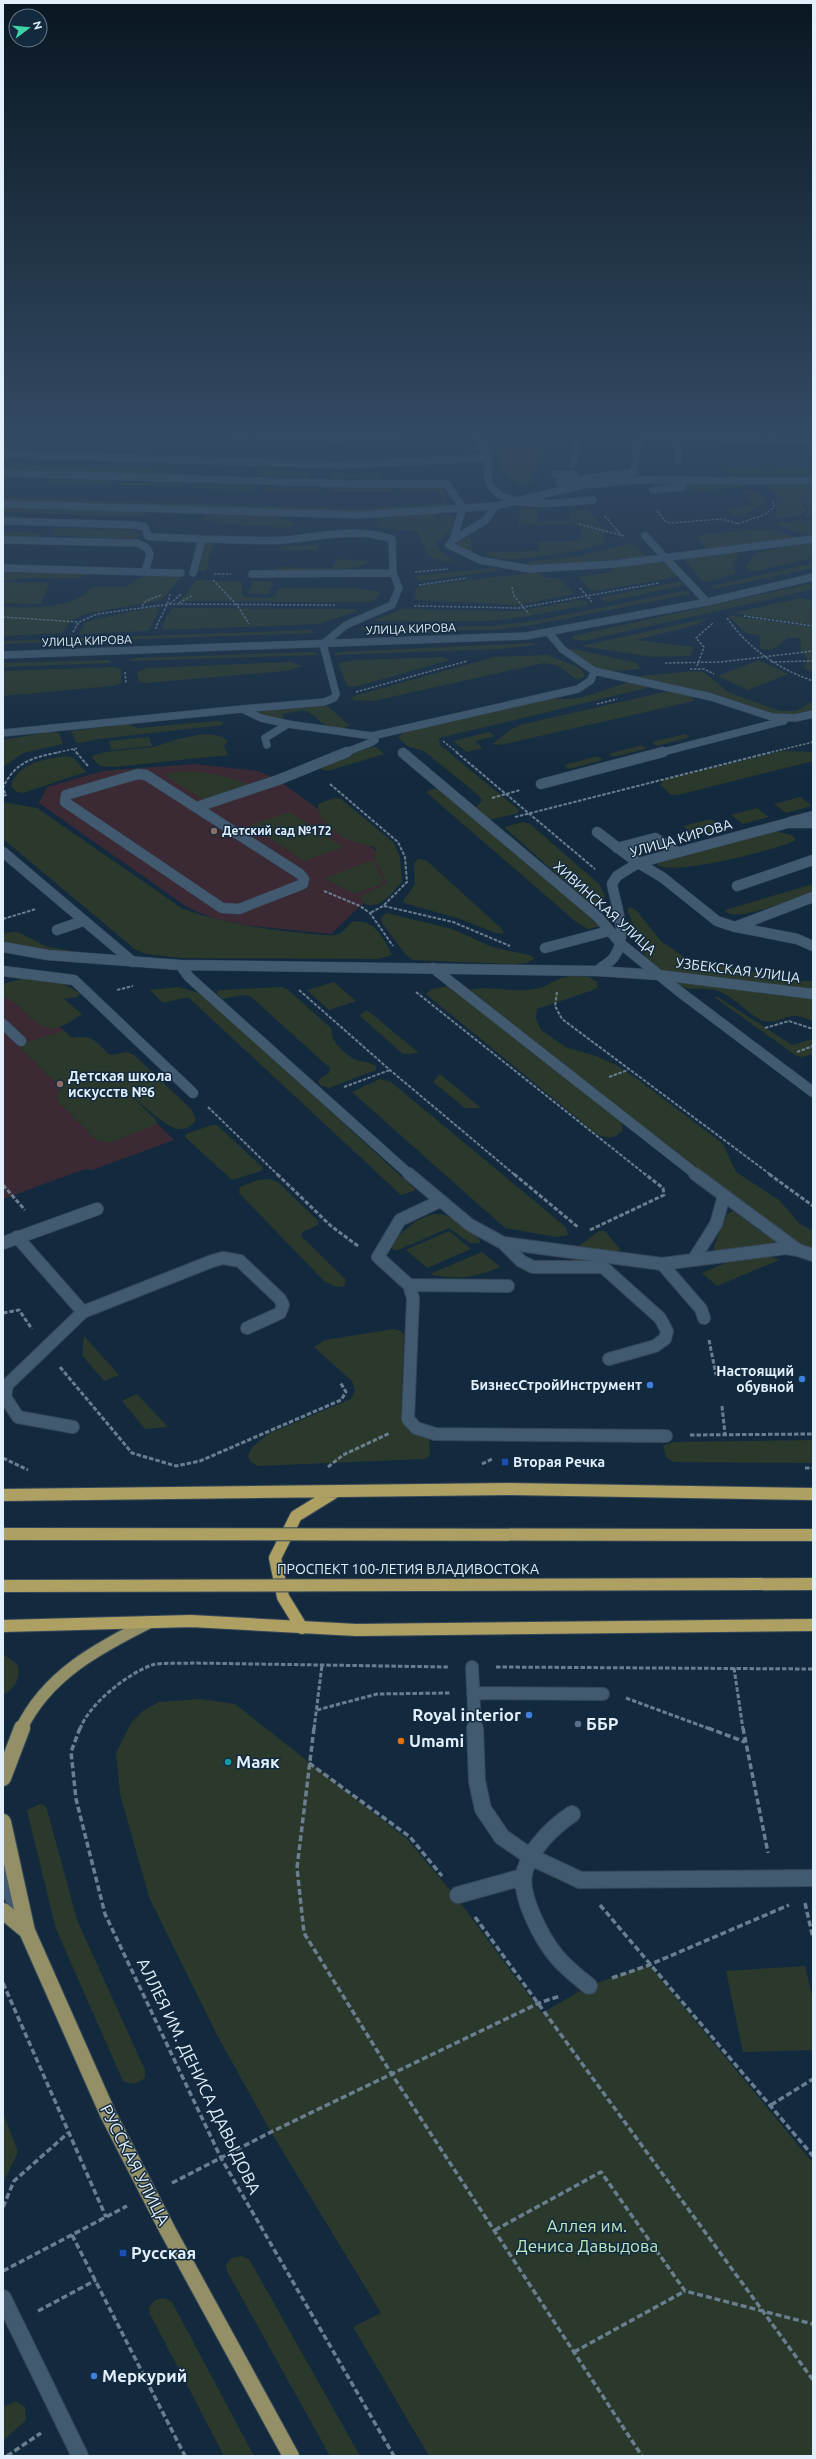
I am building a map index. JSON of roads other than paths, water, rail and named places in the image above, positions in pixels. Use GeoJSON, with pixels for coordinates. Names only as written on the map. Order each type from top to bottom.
{"type":"FeatureCollection","features":[{"type":"Feature","properties":{"kind":"highway"},"geometry":{"type":"LineString","coordinates":[[3,1495],[586,1489],[813,1494]]}},
{"type":"Feature","properties":{"kind":"highway"},"geometry":{"type":"LineString","coordinates":[[302,1628],[283,1597],[275,1558],[296,1516],[336,1492]]}},
{"type":"Feature","properties":{"kind":"highway"},"geometry":{"type":"LineString","coordinates":[[3,1534],[813,1535]]}},
{"type":"Feature","properties":{"kind":"highway","name":"ПРОСПЕКТ 100-ЛЕТИЯ ВЛАДИВОСТОКА"},"geometry":{"type":"LineString","coordinates":[[3,1586],[813,1584]]}},
{"type":"Feature","properties":{"kind":"highway"},"geometry":{"type":"LineString","coordinates":[[3,1626],[191,1621],[356,1630],[813,1625]]}},
{"type":"Feature","properties":{"kind":"main road"},"geometry":{"type":"LineString","coordinates":[[3,1778],[14,1745],[37,1702],[64,1674],[102,1648],[150,1622]]}},
{"type":"Feature","properties":{"kind":"main road"},"geometry":{"type":"LineString","coordinates":[[3,1822],[27,1930]]}},
{"type":"Feature","properties":{"kind":"main road","name":"РУССКАЯ УЛИЦА"},"geometry":{"type":"LineString","coordinates":[[3,1911],[27,1930],[108,2114],[168,2231],[290,2456]]}},
{"type":"Feature","properties":{"kind":"street"},"geometry":{"type":"LineString","coordinates":[[145,572],[152,556],[151,552],[147,548]]}},
{"type":"Feature","properties":{"kind":"street"},"geometry":{"type":"LineString","coordinates":[[193,573],[200,548]]}},
{"type":"Feature","properties":{"kind":"street"},"geometry":{"type":"LineString","coordinates":[[3,733],[319,702],[334,698],[336,694],[325,658],[323,644],[346,625],[392,605],[399,588],[393,573],[393,548]]}},
{"type":"Feature","properties":{"kind":"street"},"geometry":{"type":"LineString","coordinates":[[452,548],[480,560],[529,569],[586,566],[667,558],[746,548]]}},
{"type":"Feature","properties":{"kind":"street"},"geometry":{"type":"LineString","coordinates":[[657,548],[707,602]]}},
{"type":"Feature","properties":{"kind":"street"},"geometry":{"type":"LineString","coordinates":[[3,568],[181,573]]}},
{"type":"Feature","properties":{"kind":"street"},"geometry":{"type":"LineString","coordinates":[[252,574],[393,573]]}},
{"type":"Feature","properties":{"kind":"street","name":"УЛИЦА КИРОВА"},"geometry":{"type":"LineString","coordinates":[[3,655],[503,638],[550,634],[707,602],[813,577]]}},
{"type":"Feature","properties":{"kind":"street"},"geometry":{"type":"LineString","coordinates":[[541,784],[784,721],[711,697],[594,671],[562,649],[550,634]]}},
{"type":"Feature","properties":{"kind":"street"},"geometry":{"type":"LineString","coordinates":[[242,709],[261,718],[288,724],[372,736],[578,689],[592,680],[594,671]]}},
{"type":"Feature","properties":{"kind":"street"},"geometry":{"type":"LineString","coordinates":[[771,717],[795,718],[813,714]]}},
{"type":"Feature","properties":{"kind":"street"},"geometry":{"type":"LineString","coordinates":[[267,744],[265,738],[268,735],[288,724]]}},
{"type":"Feature","properties":{"kind":"street"},"geometry":{"type":"LineString","coordinates":[[197,808],[310,767],[372,742],[375,740],[372,736]]}},
{"type":"Feature","properties":{"kind":"street","name":"ХИВИНСКАЯ УЛИЦА"},"geometry":{"type":"LineString","coordinates":[[403,753],[598,917],[620,944],[740,1038],[813,1092]]}},
{"type":"Feature","properties":{"kind":"street"},"geometry":{"type":"LineString","coordinates":[[138,774],[146,775],[197,808],[300,874],[304,882],[303,884],[239,909],[222,908],[65,802],[64,798],[66,795],[138,774]]}},
{"type":"Feature","properties":{"kind":"street"},"geometry":{"type":"LineString","coordinates":[[788,823],[813,816]]}},
{"type":"Feature","properties":{"kind":"street","name":"УЛИЦА КИРОВА"},"geometry":{"type":"LineString","coordinates":[[620,944],[621,934],[612,884],[617,876],[638,863],[676,852],[788,823],[813,822]]}},
{"type":"Feature","properties":{"kind":"street"},"geometry":{"type":"LineString","coordinates":[[597,832],[638,863],[662,877],[717,921],[735,927],[798,939],[813,946]]}},
{"type":"Feature","properties":{"kind":"street"},"geometry":{"type":"LineString","coordinates":[[617,848],[655,838],[676,852]]}},
{"type":"Feature","properties":{"kind":"street"},"geometry":{"type":"LineString","coordinates":[[3,852],[59,901],[133,962]]}},
{"type":"Feature","properties":{"kind":"street"},"geometry":{"type":"LineString","coordinates":[[737,886],[813,860]]}},
{"type":"Feature","properties":{"kind":"street"},"geometry":{"type":"LineString","coordinates":[[735,927],[813,897]]}},
{"type":"Feature","properties":{"kind":"street"},"geometry":{"type":"LineString","coordinates":[[57,930],[83,921]]}},
{"type":"Feature","properties":{"kind":"street"},"geometry":{"type":"LineString","coordinates":[[545,948],[609,931]]}},
{"type":"Feature","properties":{"kind":"street"},"geometry":{"type":"LineString","coordinates":[[597,971],[613,958],[620,944]]}},
{"type":"Feature","properties":{"kind":"street","name":"УЗБЕКСКАЯ УЛИЦА"},"geometry":{"type":"LineString","coordinates":[[3,947],[48,956],[180,965],[432,967],[597,971],[659,975],[813,994]]}},
{"type":"Feature","properties":{"kind":"street"},"geometry":{"type":"LineString","coordinates":[[180,965],[189,977],[440,1201],[476,1231],[503,1243],[596,1257],[662,1264],[772,1249],[798,1250],[813,1255]]}},
{"type":"Feature","properties":{"kind":"street"},"geometry":{"type":"LineString","coordinates":[[432,967],[724,1196],[798,1250]]}},
{"type":"Feature","properties":{"kind":"street"},"geometry":{"type":"LineString","coordinates":[[3,971],[74,980],[193,1093]]}},
{"type":"Feature","properties":{"kind":"street"},"geometry":{"type":"LineString","coordinates":[[3,1024],[21,1041]]}},
{"type":"Feature","properties":{"kind":"street"},"geometry":{"type":"LineString","coordinates":[[694,1259],[716,1224],[724,1196]]}},
{"type":"Feature","properties":{"kind":"street"},"geometry":{"type":"LineString","coordinates":[[440,1201],[400,1220],[378,1257],[409,1285],[413,1298],[408,1419],[410,1424],[416,1429],[435,1434],[666,1436]]}},
{"type":"Feature","properties":{"kind":"street"},"geometry":{"type":"LineString","coordinates":[[3,1242],[97,1209]]}},
{"type":"Feature","properties":{"kind":"street"},"geometry":{"type":"LineString","coordinates":[[17,1238],[83,1312]]}},
{"type":"Feature","properties":{"kind":"street"},"geometry":{"type":"LineString","coordinates":[[503,1243],[521,1261],[533,1267],[603,1267]]}},
{"type":"Feature","properties":{"kind":"street"},"geometry":{"type":"LineString","coordinates":[[596,1257],[603,1267],[660,1318],[667,1331],[666,1339],[655,1346],[609,1359]]}},
{"type":"Feature","properties":{"kind":"street"},"geometry":{"type":"LineString","coordinates":[[73,1427],[18,1417],[5,1396],[7,1385],[83,1312],[105,1305],[212,1261],[232,1259],[240,1261],[280,1299],[283,1305],[280,1313],[247,1328]]}},
{"type":"Feature","properties":{"kind":"street"},"geometry":{"type":"LineString","coordinates":[[662,1264],[701,1308],[704,1318]]}},
{"type":"Feature","properties":{"kind":"street"},"geometry":{"type":"LineString","coordinates":[[409,1285],[508,1286]]}},
{"type":"Feature","properties":{"kind":"street"},"geometry":{"type":"LineString","coordinates":[[472,1667],[477,1781],[483,1809],[502,1837],[531,1857],[580,1880],[813,1878]]}},
{"type":"Feature","properties":{"kind":"street"},"geometry":{"type":"LineString","coordinates":[[473,1692],[602,1694]]}},
{"type":"Feature","properties":{"kind":"street"},"geometry":{"type":"LineString","coordinates":[[572,1814],[554,1828],[531,1857],[523,1877],[526,1897],[556,1957],[589,1986]]}},
{"type":"Feature","properties":{"kind":"street","name":"РУССКАЯ УЛИЦА"},"geometry":{"type":"LineString","coordinates":[[3,1875],[27,1930]]}},
{"type":"Feature","properties":{"kind":"street"},"geometry":{"type":"LineString","coordinates":[[458,1895],[523,1877]]}},
{"type":"Feature","properties":{"kind":"street"},"geometry":{"type":"LineString","coordinates":[[3,2298],[80,2456]]}},
{"type":"Feature","properties":{"kind":"place","name":"Детский сад №172"},"geometry":{"type":"Point","coordinates":[214,831]}},
{"type":"Feature","properties":{"kind":"place","name":"Детская школа искусств №6"},"geometry":{"type":"Point","coordinates":[60,1084]}},
{"type":"Feature","properties":{"kind":"place","name":"Настоящий обувной"},"geometry":{"type":"Point","coordinates":[802,1379]}},
{"type":"Feature","properties":{"kind":"place","name":"БизнесСтройИнструмент"},"geometry":{"type":"Point","coordinates":[650,1385]}},
{"type":"Feature","properties":{"kind":"place","name":"Вторая Речка"},"geometry":{"type":"Point","coordinates":[505,1462]}},
{"type":"Feature","properties":{"kind":"place","name":"Royal interior"},"geometry":{"type":"Point","coordinates":[529,1715]}},
{"type":"Feature","properties":{"kind":"place","name":"ББР"},"geometry":{"type":"Point","coordinates":[578,1724]}},
{"type":"Feature","properties":{"kind":"place","name":"Umami"},"geometry":{"type":"Point","coordinates":[401,1741]}},
{"type":"Feature","properties":{"kind":"place","name":"Маяк"},"geometry":{"type":"Point","coordinates":[228,1762]}},
{"type":"Feature","properties":{"kind":"place","name":"Русская"},"geometry":{"type":"Point","coordinates":[123,2253]}},
{"type":"Feature","properties":{"kind":"place","name":"Меркурий"},"geometry":{"type":"Point","coordinates":[94,2376]}},
{"type":"Feature","properties":{"kind":"park label","name":"Аллея им. Дениса Давыдова"},"geometry":{"type":"Point","coordinates":[587,2236]}}]}
